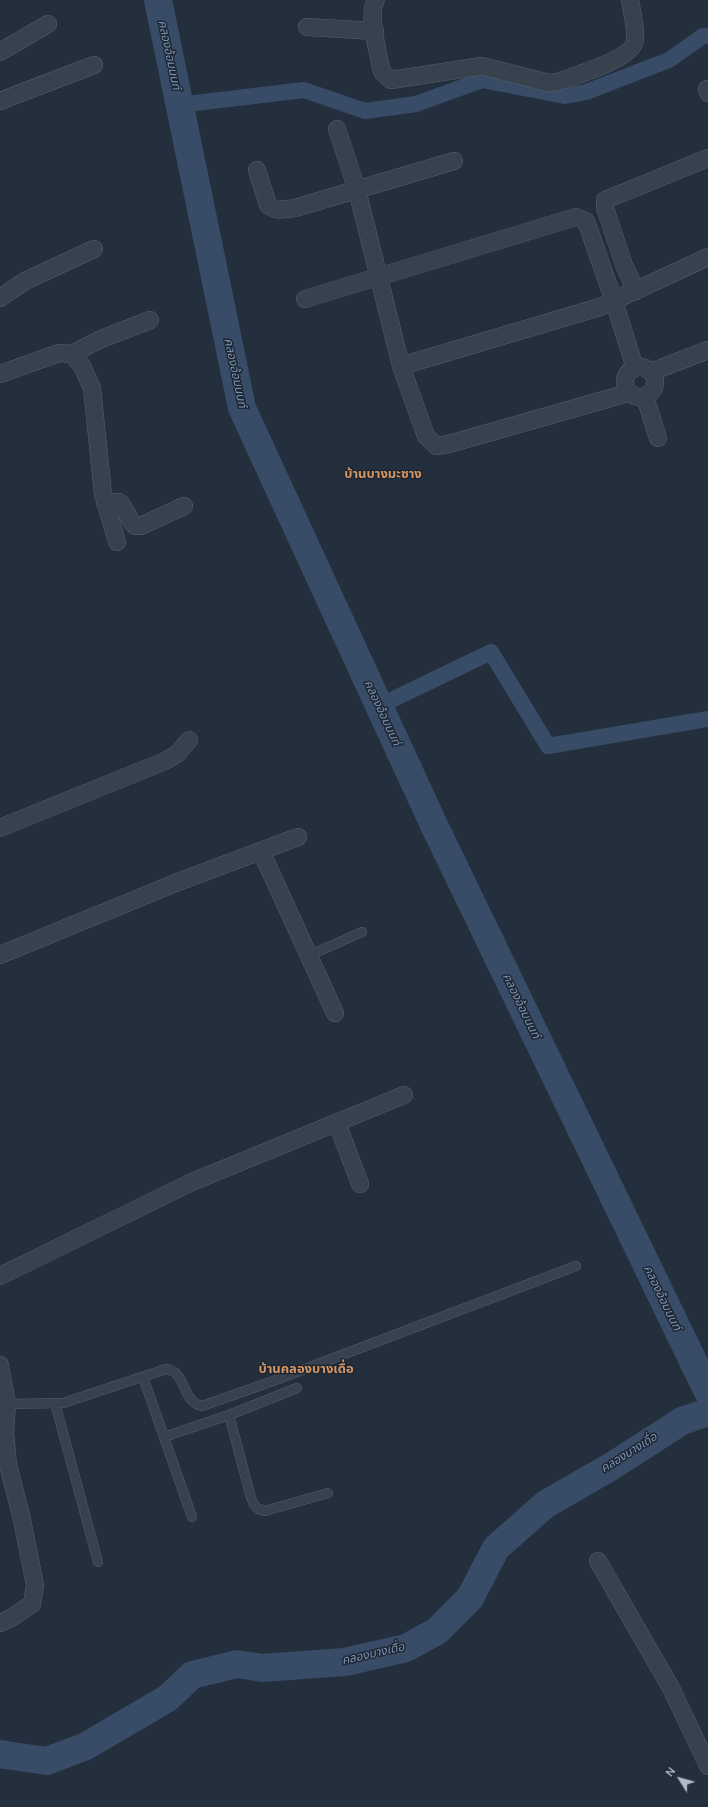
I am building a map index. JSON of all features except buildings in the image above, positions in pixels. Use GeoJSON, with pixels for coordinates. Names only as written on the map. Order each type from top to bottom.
{"type":"FeatureCollection","features":[{"type":"Feature","properties":{"kind":"street"},"geometry":{"type":"LineString","coordinates":[[376,0],[372,7],[380,68],[391,80],[482,66],[549,83],[557,82],[606,64],[631,50],[635,40],[630,0]]}},
{"type":"Feature","properties":{"kind":"street"},"geometry":{"type":"LineString","coordinates":[[0,52],[48,24]]}},
{"type":"Feature","properties":{"kind":"street"},"geometry":{"type":"LineString","coordinates":[[306,27],[375,31]]}},
{"type":"Feature","properties":{"kind":"street"},"geometry":{"type":"LineString","coordinates":[[2,94],[94,65]]}},
{"type":"Feature","properties":{"kind":"street"},"geometry":{"type":"LineString","coordinates":[[337,129],[357,190],[401,366],[426,436],[436,446],[450,444],[628,393]]}},
{"type":"Feature","properties":{"kind":"street"},"geometry":{"type":"LineString","coordinates":[[636,291],[624,265],[605,208],[605,200],[708,158]]}},
{"type":"Feature","properties":{"kind":"street"},"geometry":{"type":"LineString","coordinates":[[257,170],[268,205],[276,210],[295,208],[454,161]]}},
{"type":"Feature","properties":{"kind":"street"},"geometry":{"type":"LineString","coordinates":[[305,299],[379,278],[576,217],[586,221],[614,301],[635,368]]}},
{"type":"Feature","properties":{"kind":"street"},"geometry":{"type":"LineString","coordinates":[[0,298],[25,281],[94,249]]}},
{"type":"Feature","properties":{"kind":"street"},"geometry":{"type":"LineString","coordinates":[[401,366],[600,307],[708,257]]}},
{"type":"Feature","properties":{"kind":"street"},"geometry":{"type":"LineString","coordinates":[[0,374],[59,353],[72,354],[99,340],[150,320]]}},
{"type":"Feature","properties":{"kind":"street"},"geometry":{"type":"LineString","coordinates":[[652,372],[708,350]]}},
{"type":"Feature","properties":{"kind":"street"},"geometry":{"type":"LineString","coordinates":[[72,354],[82,366],[92,388],[105,502],[117,542]]}},
{"type":"Feature","properties":{"kind":"street"},"geometry":{"type":"LineString","coordinates":[[635,368],[647,368],[652,372],[655,384],[650,394],[644,397],[638,398],[628,393],[625,387],[626,376],[635,368]]}},
{"type":"Feature","properties":{"kind":"street"},"geometry":{"type":"LineString","coordinates":[[644,397],[658,438]]}},
{"type":"Feature","properties":{"kind":"street"},"geometry":{"type":"LineString","coordinates":[[105,502],[119,502],[125,508],[128,519],[135,526],[141,526],[184,506]]}},
{"type":"Feature","properties":{"kind":"street"},"geometry":{"type":"LineString","coordinates":[[0,828],[165,761],[177,754],[189,740]]}},
{"type":"Feature","properties":{"kind":"street"},"geometry":{"type":"LineString","coordinates":[[0,955],[178,882],[298,837]]}},
{"type":"Feature","properties":{"kind":"street"},"geometry":{"type":"LineString","coordinates":[[261,851],[335,1013]]}},
{"type":"Feature","properties":{"kind":"street"},"geometry":{"type":"LineString","coordinates":[[0,1276],[192,1182],[404,1095]]}},
{"type":"Feature","properties":{"kind":"street"},"geometry":{"type":"LineString","coordinates":[[337,1123],[360,1184]]}},
{"type":"Feature","properties":{"kind":"street"},"geometry":{"type":"LineString","coordinates":[[0,1365],[7,1404],[5,1432],[8,1465],[21,1515],[35,1585],[32,1604],[11,1618],[0,1623]]}},
{"type":"Feature","properties":{"kind":"street"},"geometry":{"type":"LineString","coordinates":[[598,1561],[671,1688],[708,1766]]}},
{"type":"Feature","properties":{"kind":"lane"},"geometry":{"type":"LineString","coordinates":[[308,956],[362,932]]}},
{"type":"Feature","properties":{"kind":"lane"},"geometry":{"type":"LineString","coordinates":[[7,1404],[64,1403],[166,1369],[172,1370],[178,1375],[190,1400],[194,1404],[202,1406],[276,1380],[576,1266]]}},
{"type":"Feature","properties":{"kind":"lane"},"geometry":{"type":"LineString","coordinates":[[142,1377],[192,1517]]}},
{"type":"Feature","properties":{"kind":"lane"},"geometry":{"type":"LineString","coordinates":[[164,1437],[228,1415],[297,1388]]}},
{"type":"Feature","properties":{"kind":"lane"},"geometry":{"type":"LineString","coordinates":[[55,1403],[98,1562]]}},
{"type":"Feature","properties":{"kind":"lane"},"geometry":{"type":"LineString","coordinates":[[228,1415],[250,1494],[254,1506],[259,1510],[265,1511],[328,1493]]}},
{"type":"Feature","properties":{"kind":"waterway","name":"คลองอ้อมนนท์"},"geometry":{"type":"LineString","coordinates":[[158,0],[242,408],[433,823],[708,1392]]}},
{"type":"Feature","properties":{"kind":"waterway"},"geometry":{"type":"LineString","coordinates":[[179,105],[304,90],[365,111],[416,104],[482,80],[565,96],[586,92],[669,60],[703,36],[708,36]]}},
{"type":"Feature","properties":{"kind":"waterway"},"geometry":{"type":"LineString","coordinates":[[379,706],[491,652],[548,746],[708,719]]}},
{"type":"Feature","properties":{"kind":"waterway","name":"คลองบางเดื่อ"},"geometry":{"type":"LineString","coordinates":[[0,1754],[47,1761],[86,1746],[168,1698],[192,1675],[237,1664],[262,1668],[345,1662],[406,1648],[437,1631],[470,1598],[496,1548],[546,1504],[612,1466],[682,1421],[708,1412]]}},
{"type":"Feature","properties":{"kind":"district","name":"บ้านบางมะซาง"},"geometry":{"type":"Point","coordinates":[383,474]}},
{"type":"Feature","properties":{"kind":"district","name":"บ้านคลองบางเดื่อ"},"geometry":{"type":"Point","coordinates":[306,1369]}}]}
